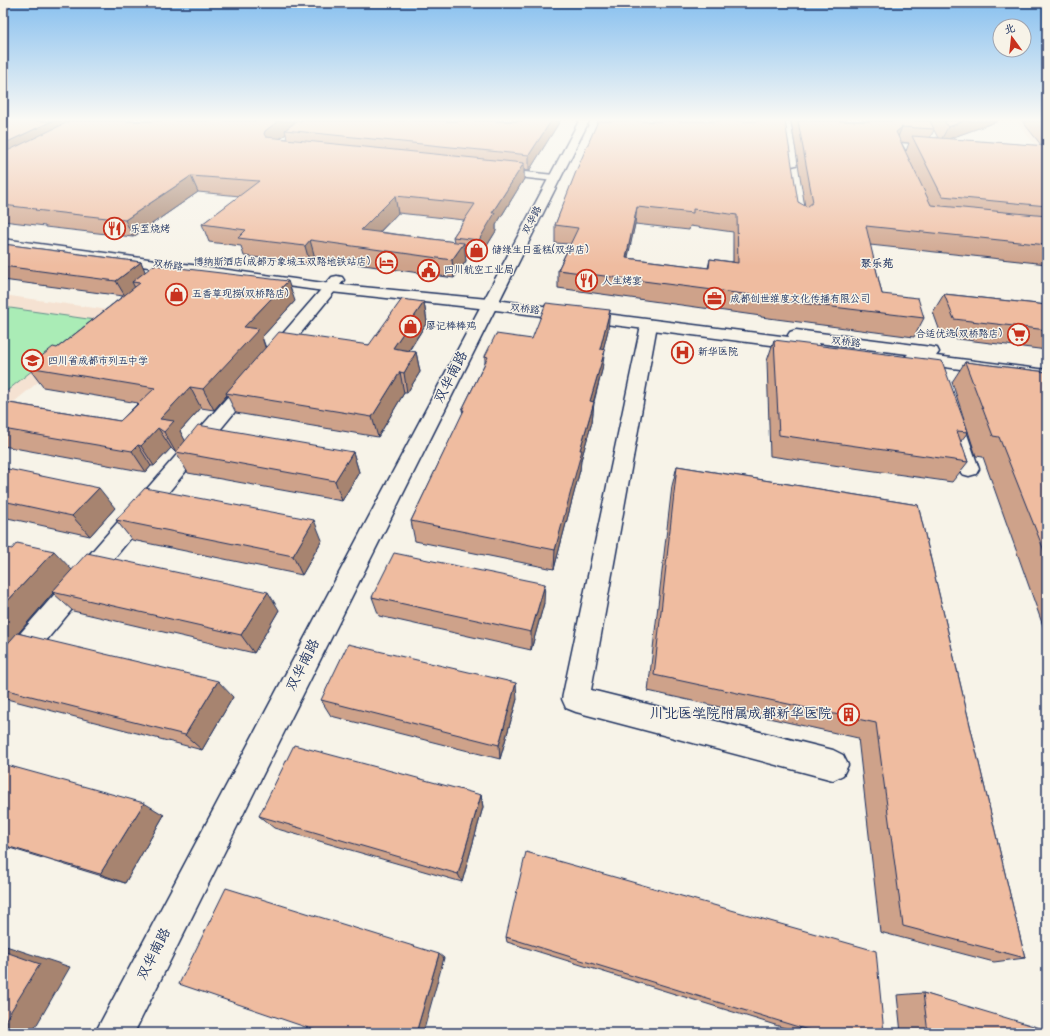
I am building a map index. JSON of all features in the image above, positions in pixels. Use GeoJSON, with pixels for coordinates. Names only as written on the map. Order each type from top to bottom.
{"type":"FeatureCollection","features":[{"type":"Feature","properties":{"kind":"street","name":"双华路"},"geometry":{"type":"LineString","coordinates":[[490,301],[559,169]]}},
{"type":"Feature","properties":{"kind":"street"},"geometry":{"type":"LineString","coordinates":[[792,169],[793,174]]}},
{"type":"Feature","properties":{"kind":"street"},"geometry":{"type":"LineString","coordinates":[[907,169],[912,181]]}},
{"type":"Feature","properties":{"kind":"street"},"geometry":{"type":"LineString","coordinates":[[484,171],[554,178]]}},
{"type":"Feature","properties":{"kind":"street","name":"双桥路"},"geometry":{"type":"LineString","coordinates":[[3,235],[334,284]]}},
{"type":"Feature","properties":{"kind":"street","name":"双桥路"},"geometry":{"type":"LineString","coordinates":[[3,243],[334,284],[1047,366]]}},
{"type":"Feature","properties":{"kind":"street"},"geometry":{"type":"LineString","coordinates":[[3,673],[334,284]]}},
{"type":"Feature","properties":{"kind":"street","name":"双桥路"},"geometry":{"type":"LineString","coordinates":[[490,301],[649,325],[1047,375]]}},
{"type":"Feature","properties":{"kind":"street","name":"双华南路"},"geometry":{"type":"LineString","coordinates":[[114,1033],[490,301]]}},
{"type":"Feature","properties":{"kind":"street"},"geometry":{"type":"LineString","coordinates":[[649,325],[576,699],[833,765]]}},
{"type":"Feature","properties":{"kind":"street"},"geometry":{"type":"LineString","coordinates":[[933,361],[940,382]]}},
{"type":"Feature","properties":{"kind":"street"},"geometry":{"type":"LineString","coordinates":[[952,418],[969,469]]}},
{"type":"Feature","properties":{"kind":"shaded area","name":"四川省成都市列五中学"},"geometry":{"type":"Polygon","coordinates":[[[3,295],[123,312],[3,411],[3,295]]]}},
{"type":"Feature","properties":{"kind":"green space"},"geometry":{"type":"Polygon","coordinates":[[[3,307],[95,320],[3,394],[3,307]]]}},
{"type":"Feature","properties":{"kind":"building"},"geometry":{"type":"Polygon","coordinates":[[[3,169],[520,169],[492,213],[495,213],[479,240],[453,237],[475,204],[395,196],[361,230],[464,243],[452,260],[310,240],[305,246],[238,238],[246,230],[202,224],[259,181],[191,176],[125,220],[3,205],[3,169]]]}},
{"type":"Feature","properties":{"kind":"building"},"geometry":{"type":"Polygon","coordinates":[[[577,169],[793,169],[798,202],[807,207],[813,202],[807,169],[914,169],[931,205],[1047,216],[1047,245],[866,226],[882,294],[918,298],[924,318],[767,299],[767,297],[558,270],[578,228],[555,225],[577,169]],[[637,207],[626,258],[709,268],[710,259],[738,263],[737,215],[693,209],[693,213],[637,207]]]}},
{"type":"Feature","properties":{"kind":"building"},"geometry":{"type":"Polygon","coordinates":[[[929,169],[1047,169],[1047,206],[942,196],[929,169]]]}},
{"type":"Feature","properties":{"kind":"building"},"geometry":{"type":"Polygon","coordinates":[[[3,244],[141,262],[116,281],[3,266],[3,244]]]}},
{"type":"Feature","properties":{"kind":"building"},"geometry":{"type":"Polygon","coordinates":[[[154,265],[288,281],[244,327],[259,329],[203,389],[190,387],[160,419],[174,421],[164,432],[158,428],[141,446],[138,445],[132,451],[3,429],[3,402],[120,421],[155,388],[28,367],[53,347],[57,348],[140,283],[132,282],[154,265]]]}},
{"type":"Feature","properties":{"kind":"building"},"geometry":{"type":"Polygon","coordinates":[[[944,294],[1047,305],[1047,330],[954,319],[944,294]]]}},
{"type":"Feature","properties":{"kind":"building"},"geometry":{"type":"Polygon","coordinates":[[[402,299],[424,302],[393,348],[416,352],[404,373],[400,372],[372,417],[226,393],[279,332],[369,345],[402,299]]]}},
{"type":"Feature","properties":{"kind":"building"},"geometry":{"type":"Polygon","coordinates":[[[546,303],[610,310],[600,349],[605,350],[590,401],[594,402],[580,450],[582,450],[555,550],[411,521],[464,410],[462,410],[488,357],[485,356],[496,334],[532,339],[546,303]]]}},
{"type":"Feature","properties":{"kind":"building"},"geometry":{"type":"Polygon","coordinates":[[[774,340],[942,361],[968,432],[957,431],[968,462],[779,435],[774,340]]]}},
{"type":"Feature","properties":{"kind":"building"},"geometry":{"type":"Polygon","coordinates":[[[965,362],[1047,372],[1047,558],[999,437],[993,436],[965,362]]]}},
{"type":"Feature","properties":{"kind":"building"},"geometry":{"type":"Polygon","coordinates":[[[198,425],[353,452],[335,481],[176,452],[198,425]]]}},
{"type":"Feature","properties":{"kind":"building","name":"川北医学院附属成都新华医院"},"geometry":{"type":"Polygon","coordinates":[[[677,466],[918,505],[1025,958],[903,926],[876,723],[654,675],[677,466]]]}},
{"type":"Feature","properties":{"kind":"building"},"geometry":{"type":"Polygon","coordinates":[[[3,468],[99,488],[72,516],[3,501],[3,468]]]}},
{"type":"Feature","properties":{"kind":"building"},"geometry":{"type":"Polygon","coordinates":[[[145,488],[314,520],[293,556],[116,520],[145,488]]]}},
{"type":"Feature","properties":{"kind":"building"},"geometry":{"type":"Polygon","coordinates":[[[17,543],[54,551],[3,606],[3,547],[12,549],[17,543]]]}},
{"type":"Feature","properties":{"kind":"building"},"geometry":{"type":"Polygon","coordinates":[[[87,553],[268,592],[241,635],[52,592],[87,553]]]}},
{"type":"Feature","properties":{"kind":"building"},"geometry":{"type":"Polygon","coordinates":[[[394,553],[545,584],[531,632],[372,597],[394,553]]]}},
{"type":"Feature","properties":{"kind":"building"},"geometry":{"type":"Polygon","coordinates":[[[17,633],[218,681],[185,735],[3,689],[3,649],[17,633]]]}},
{"type":"Feature","properties":{"kind":"building"},"geometry":{"type":"Polygon","coordinates":[[[348,644],[516,683],[499,745],[321,700],[348,644]]]}},
{"type":"Feature","properties":{"kind":"building"},"geometry":{"type":"Polygon","coordinates":[[[294,745],[481,795],[458,874],[259,816],[294,745]]]}},
{"type":"Feature","properties":{"kind":"building"},"geometry":{"type":"Polygon","coordinates":[[[3,764],[144,803],[100,874],[3,845],[3,764]]]}},
{"type":"Feature","properties":{"kind":"building"},"geometry":{"type":"Polygon","coordinates":[[[526,852],[876,951],[884,1033],[818,1033],[506,937],[526,852]]]}},
{"type":"Feature","properties":{"kind":"building"},"geometry":{"type":"Polygon","coordinates":[[[226,888],[439,954],[416,1033],[323,1033],[179,984],[226,888]]]}},
{"type":"Feature","properties":{"kind":"building"},"geometry":{"type":"Polygon","coordinates":[[[3,951],[40,964],[3,1024],[3,951]]]}},
{"type":"Feature","properties":{"kind":"building"},"geometry":{"type":"Polygon","coordinates":[[[923,993],[1047,1030],[1047,1033],[928,1033],[923,993]]]}},
{"type":"Feature","properties":{"kind":"place","name":"乐至烧烤"},"geometry":{"type":"Point","coordinates":[114,229]}},
{"type":"Feature","properties":{"kind":"place","name":"储缘生日蛋糕(双华店)"},"geometry":{"type":"Point","coordinates":[477,250]}},
{"type":"Feature","properties":{"kind":"place","name":"博纳斯酒店(成都万象城玉双路地铁站店)"},"geometry":{"type":"Point","coordinates":[386,262]}},
{"type":"Feature","properties":{"kind":"place","name":"四川航空工业局"},"geometry":{"type":"Point","coordinates":[428,270]}},
{"type":"Feature","properties":{"kind":"place","name":"人生烤宴"},"geometry":{"type":"Point","coordinates":[587,281]}},
{"type":"Feature","properties":{"kind":"place","name":"五香草现捞(双桥路店)"},"geometry":{"type":"Point","coordinates":[176,294]}},
{"type":"Feature","properties":{"kind":"place","name":"成都创世维度文化传播有限公司"},"geometry":{"type":"Point","coordinates":[714,299]}},
{"type":"Feature","properties":{"kind":"place","name":"廖记棒棒鸡"},"geometry":{"type":"Point","coordinates":[410,326]}},
{"type":"Feature","properties":{"kind":"place","name":"合适优选(双桥路店)"},"geometry":{"type":"Point","coordinates":[1018,334]}},
{"type":"Feature","properties":{"kind":"place","name":"新华医院"},"geometry":{"type":"Point","coordinates":[682,352]}},
{"type":"Feature","properties":{"kind":"place","name":"四川省成都市列五中学"},"geometry":{"type":"Point","coordinates":[33,361]}},
{"type":"Feature","properties":{"kind":"place","name":"川北医学院附属成都新华医院"},"geometry":{"type":"Point","coordinates":[848,714]}},
{"type":"Feature","properties":{"kind":"district","name":"聚乐苑"},"geometry":{"type":"Point","coordinates":[877,263]}}]}
